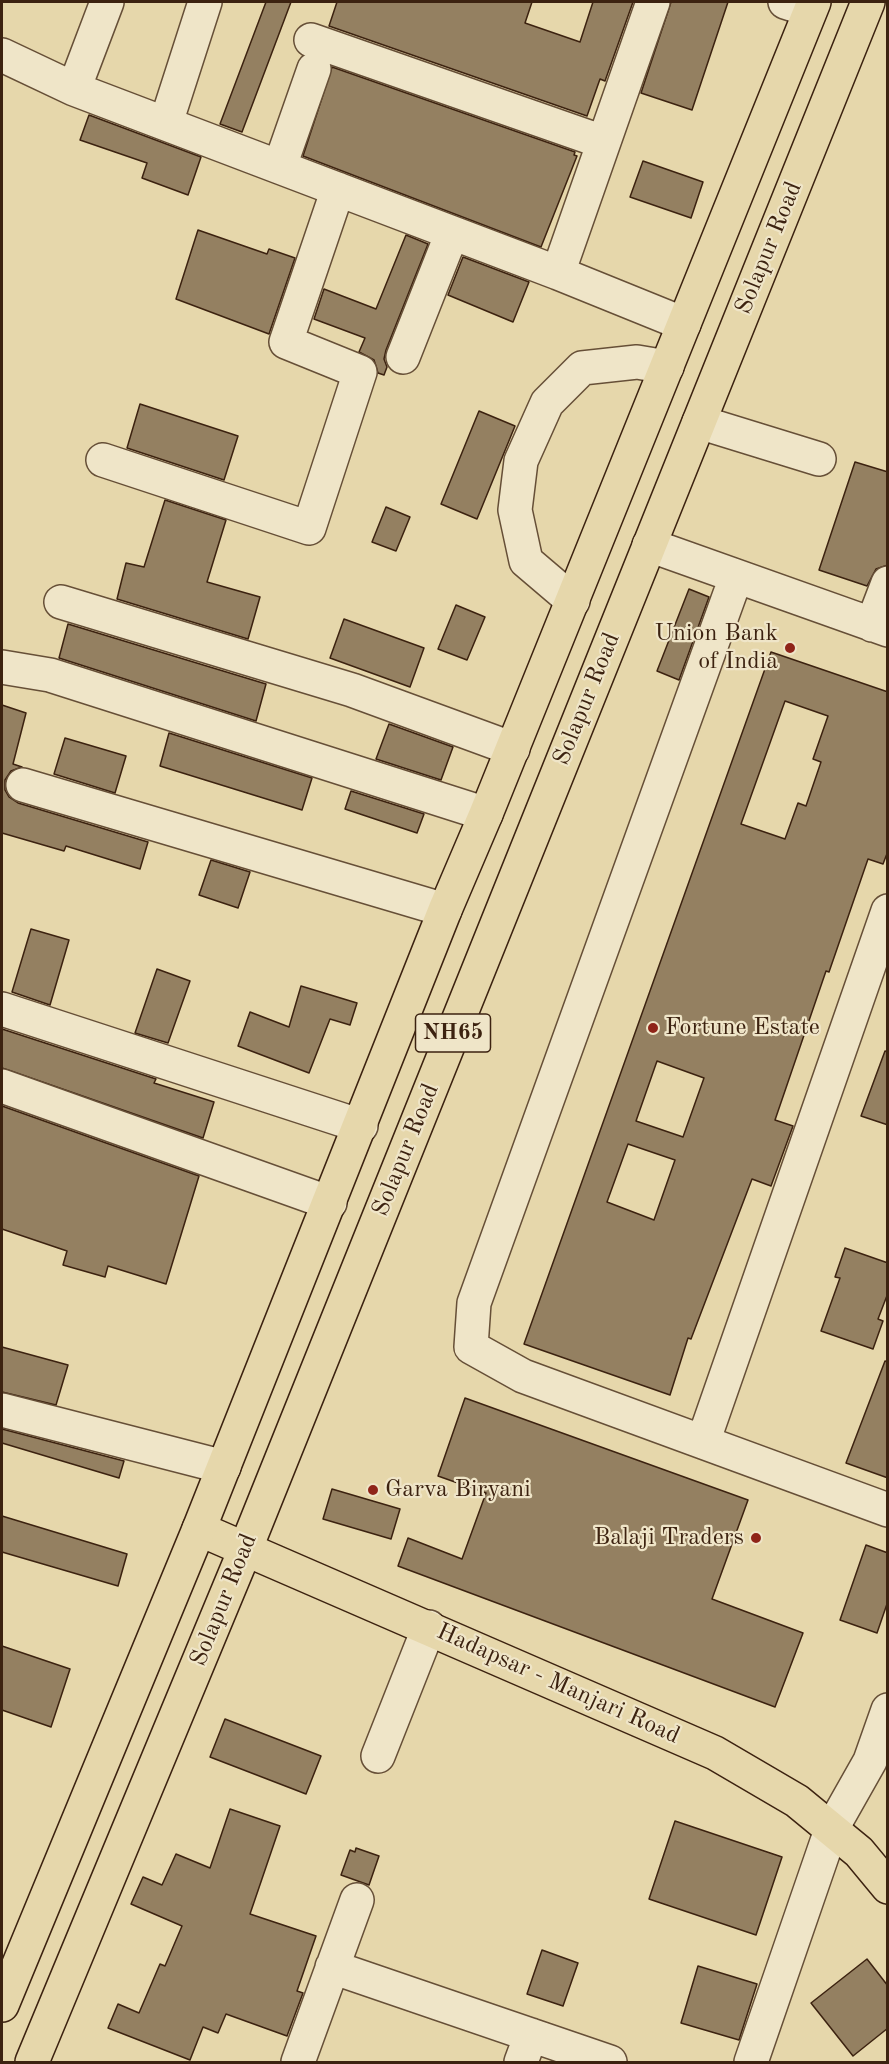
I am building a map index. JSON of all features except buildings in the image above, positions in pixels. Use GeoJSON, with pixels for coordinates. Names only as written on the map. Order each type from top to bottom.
{"type":"FeatureCollection","features":[{"type":"Feature","properties":{"kind":"main road","name":"Solapur Road"},"geometry":{"type":"LineString","coordinates":[[32,2062],[244,1550],[868,2]]}},
{"type":"Feature","properties":{"kind":"main road","name":"Solapur Road"},"geometry":{"type":"LineString","coordinates":[[4,1992],[224,1467],[445,910],[573,601],[684,324],[803,4]]}},
{"type":"Feature","properties":{"kind":"main road","name":"Hadapsar - Manjari Road"},"geometry":{"type":"LineString","coordinates":[[199,1528],[244,1550],[715,1753],[797,1802],[859,1852],[888,1887]]}},
{"type":"Feature","properties":{"kind":"street"},"geometry":{"type":"LineString","coordinates":[[74,89],[107,2]]}},
{"type":"Feature","properties":{"kind":"street"},"geometry":{"type":"LineString","coordinates":[[166,123],[205,2]]}},
{"type":"Feature","properties":{"kind":"street"},"geometry":{"type":"LineString","coordinates":[[558,273],[653,2]]}},
{"type":"Feature","properties":{"kind":"street"},"geometry":{"type":"LineString","coordinates":[[2,55],[74,89],[558,273],[684,324]]}},
{"type":"Feature","properties":{"kind":"street"},"geometry":{"type":"LineString","coordinates":[[280,166],[313,55],[603,142]]}},
{"type":"Feature","properties":{"kind":"street"},"geometry":{"type":"LineString","coordinates":[[103,460],[309,528],[360,372],[286,342],[338,189]]}},
{"type":"Feature","properties":{"kind":"street"},"geometry":{"type":"LineString","coordinates":[[403,357],[452,233]]}},
{"type":"Feature","properties":{"kind":"street"},"geometry":{"type":"LineString","coordinates":[[573,601],[526,561],[515,510],[521,461],[547,403],[582,368],[637,362],[667,367]]}},
{"type":"Feature","properties":{"kind":"street"},"geometry":{"type":"LineString","coordinates":[[699,422],[819,459]]}},
{"type":"Feature","properties":{"kind":"street"},"geometry":{"type":"LineString","coordinates":[[649,545],[880,628],[888,583]]}},
{"type":"Feature","properties":{"kind":"street"},"geometry":{"type":"LineString","coordinates":[[736,577],[474,1303],[471,1347],[523,1376],[888,1510]]}},
{"type":"Feature","properties":{"kind":"street"},"geometry":{"type":"LineString","coordinates":[[61,602],[352,690],[513,749]]}},
{"type":"Feature","properties":{"kind":"street"},"geometry":{"type":"LineString","coordinates":[[2,667],[50,675],[486,814]]}},
{"type":"Feature","properties":{"kind":"street"},"geometry":{"type":"LineString","coordinates":[[23,784],[445,910]]}},
{"type":"Feature","properties":{"kind":"street"},"geometry":{"type":"LineString","coordinates":[[703,1442],[888,911]]}},
{"type":"Feature","properties":{"kind":"street"},"geometry":{"type":"LineString","coordinates":[[2,1009],[361,1126]]}},
{"type":"Feature","properties":{"kind":"street"},"geometry":{"type":"LineString","coordinates":[[2,1086],[330,1203]]}},
{"type":"Feature","properties":{"kind":"street"},"geometry":{"type":"LineString","coordinates":[[2,1410],[224,1467]]}},
{"type":"Feature","properties":{"kind":"street"},"geometry":{"type":"LineString","coordinates":[[378,1756],[429,1628]]}},
{"type":"Feature","properties":{"kind":"street"},"geometry":{"type":"LineString","coordinates":[[751,2062],[831,1830],[870,1761],[888,1710]]}},
{"type":"Feature","properties":{"kind":"street"},"geometry":{"type":"LineString","coordinates":[[298,2062],[357,1900]]}},
{"type":"Feature","properties":{"kind":"street"},"geometry":{"type":"LineString","coordinates":[[332,1967],[526,2049],[610,2062]]}},
{"type":"Feature","properties":{"kind":"place","name":"Union Bank of India"},"geometry":{"type":"Point","coordinates":[790,648]}},
{"type":"Feature","properties":{"kind":"place","name":"Fortune Estate"},"geometry":{"type":"Point","coordinates":[653,1028]}},
{"type":"Feature","properties":{"kind":"place","name":"Garva Biryani"},"geometry":{"type":"Point","coordinates":[373,1490]}},
{"type":"Feature","properties":{"kind":"place","name":"Balaji Traders"},"geometry":{"type":"Point","coordinates":[756,1538]}}]}
